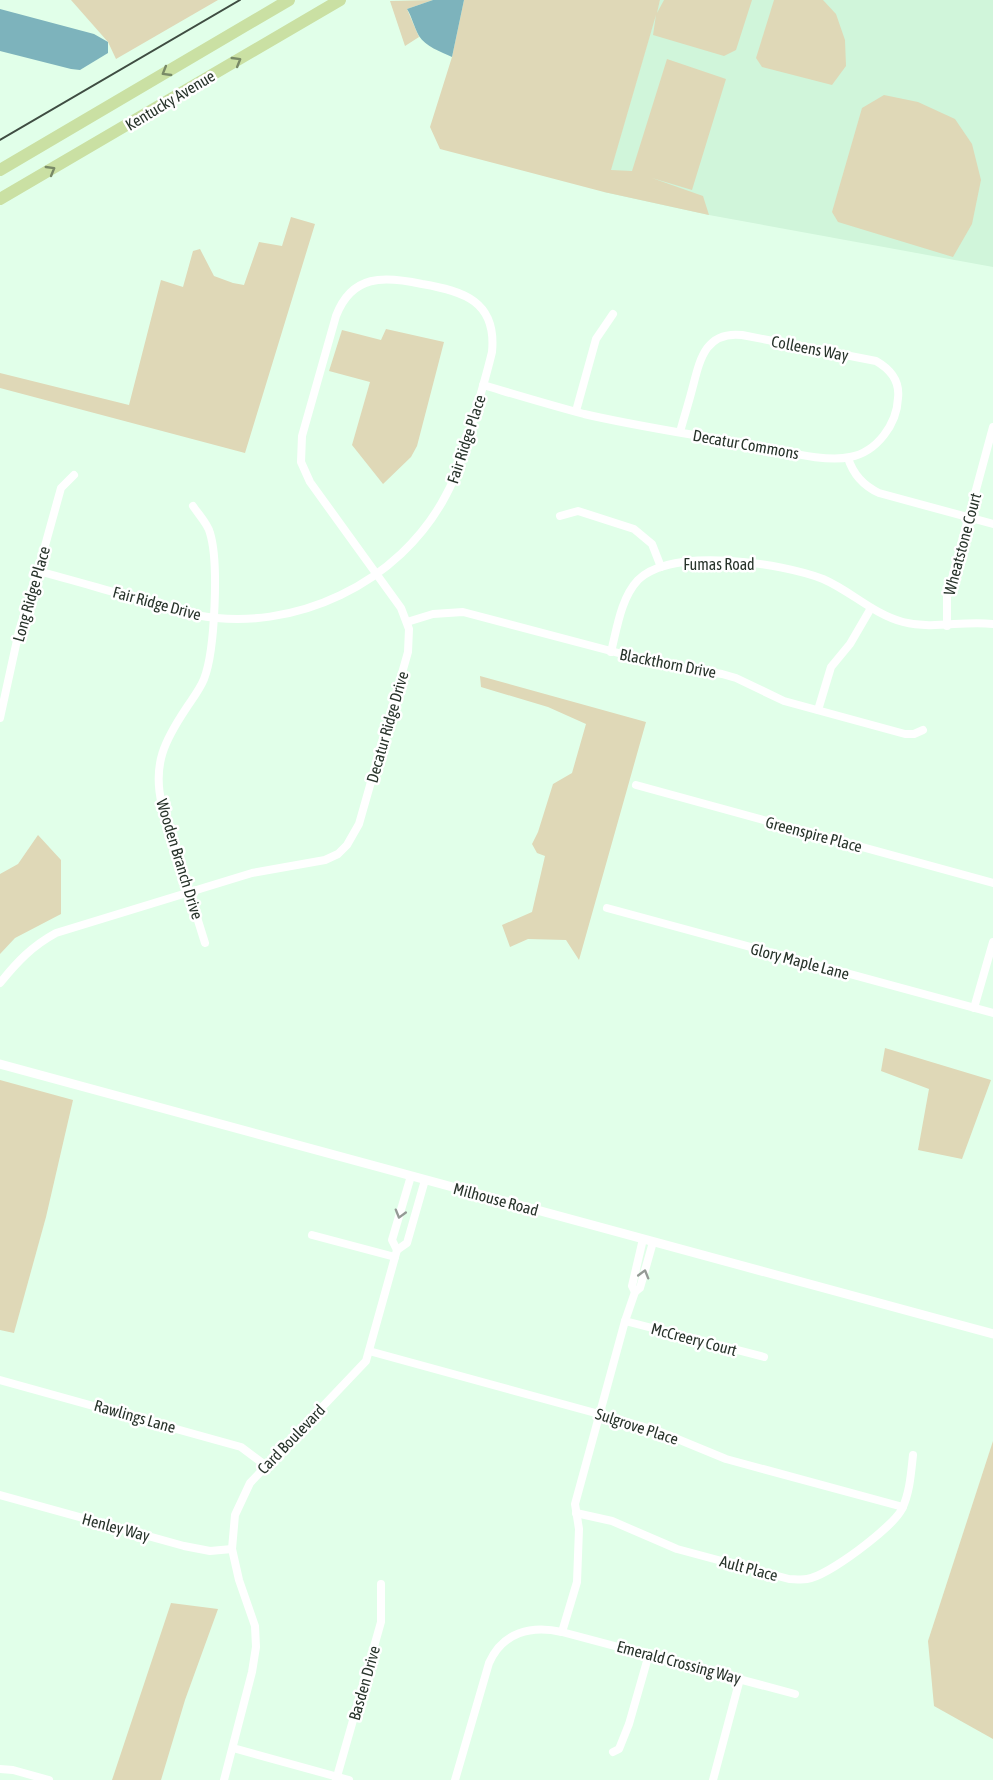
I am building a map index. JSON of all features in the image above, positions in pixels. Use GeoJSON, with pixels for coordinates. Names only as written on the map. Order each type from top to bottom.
{"type":"FeatureCollection","features":[{"type":"Feature","properties":{"kind":"main road","name":"Kentucky Avenue"},"geometry":{"type":"LineString","coordinates":[[0,170],[289,0]]}},
{"type":"Feature","properties":{"kind":"main road","name":"Kentucky Avenue"},"geometry":{"type":"LineString","coordinates":[[0,199],[340,0]]}},
{"type":"Feature","properties":{"kind":"street","name":"Fair Ridge Place"},"geometry":{"type":"LineString","coordinates":[[395,278],[459,292],[474,300],[485,314],[491,328],[493,344],[483,386],[463,455],[446,496],[416,540],[377,574],[306,476],[300,453],[302,436],[338,310],[348,295],[357,287],[374,280],[395,278]]}},
{"type":"Feature","properties":{"kind":"street"},"geometry":{"type":"LineString","coordinates":[[576,411],[596,339],[613,314]]}},
{"type":"Feature","properties":{"kind":"street","name":"Colleens Way"},"geometry":{"type":"LineString","coordinates":[[680,432],[700,361],[705,351],[719,338],[734,334],[742,335],[869,359],[879,363],[891,373],[896,382],[898,394],[892,420],[883,436],[873,446],[848,458]]}},
{"type":"Feature","properties":{"kind":"street","name":"Decatur Commons"},"geometry":{"type":"LineString","coordinates":[[483,386],[576,411],[680,432],[834,459],[848,458]]}},
{"type":"Feature","properties":{"kind":"street","name":"Wheatstone Court"},"geometry":{"type":"LineString","coordinates":[[946,626],[947,597],[993,428]]}},
{"type":"Feature","properties":{"kind":"street"},"geometry":{"type":"LineString","coordinates":[[848,458],[858,477],[872,489],[993,524]]}},
{"type":"Feature","properties":{"kind":"street","name":"Long Ridge Place"},"geometry":{"type":"LineString","coordinates":[[0,718],[19,631],[61,488],[74,475]]}},
{"type":"Feature","properties":{"kind":"street","name":"Wooden Branch Drive"},"geometry":{"type":"LineString","coordinates":[[193,506],[210,531],[214,572],[214,617],[209,662],[205,676],[166,741],[159,770],[161,800],[205,943]]}},
{"type":"Feature","properties":{"kind":"street"},"geometry":{"type":"LineString","coordinates":[[560,516],[578,512],[634,529],[652,544],[661,567]]}},
{"type":"Feature","properties":{"kind":"street","name":"Fumas Road"},"geometry":{"type":"LineString","coordinates":[[611,652],[625,602],[630,591],[645,575],[661,567],[719,561],[778,566],[808,573],[903,622],[927,626],[980,622],[993,624]]}},
{"type":"Feature","properties":{"kind":"street","name":"Fair Ridge Drive"},"geometry":{"type":"LineString","coordinates":[[38,571],[196,615],[249,618],[294,613],[335,598],[377,574]]}},
{"type":"Feature","properties":{"kind":"street"},"geometry":{"type":"LineString","coordinates":[[377,574],[408,622]]}},
{"type":"Feature","properties":{"kind":"street"},"geometry":{"type":"LineString","coordinates":[[818,710],[831,667],[850,644],[872,608]]}},
{"type":"Feature","properties":{"kind":"street","name":"Blackthorn Drive"},"geometry":{"type":"LineString","coordinates":[[408,622],[433,614],[463,612],[671,667],[722,674],[736,678],[783,701],[905,734],[914,734],[923,730]]}},
{"type":"Feature","properties":{"kind":"street","name":"Decatur Ridge Drive"},"geometry":{"type":"LineString","coordinates":[[0,983],[25,953],[56,933],[252,873],[325,860],[338,854],[349,843],[359,824],[408,652],[410,637],[408,622]]}},
{"type":"Feature","properties":{"kind":"street","name":"Greenspire Place"},"geometry":{"type":"LineString","coordinates":[[636,785],[993,883]]}},
{"type":"Feature","properties":{"kind":"street","name":"Glory Maple Lane"},"geometry":{"type":"LineString","coordinates":[[607,908],[993,1013]]}},
{"type":"Feature","properties":{"kind":"street"},"geometry":{"type":"LineString","coordinates":[[974,1008],[993,942]]}},
{"type":"Feature","properties":{"kind":"street","name":"Milhouse Road"},"geometry":{"type":"LineString","coordinates":[[0,1064],[993,1335]]}},
{"type":"Feature","properties":{"kind":"street","name":"Card Boulevard"},"geometry":{"type":"LineString","coordinates":[[396,1253],[392,1240],[411,1176]]}},
{"type":"Feature","properties":{"kind":"street","name":"Card Boulevard"},"geometry":{"type":"LineString","coordinates":[[224,1780],[252,1672],[256,1647],[255,1626],[239,1580],[232,1550],[236,1515],[250,1482],[366,1361],[396,1253],[407,1243],[426,1180]]}},
{"type":"Feature","properties":{"kind":"street"},"geometry":{"type":"LineString","coordinates":[[312,1235],[396,1253]]}},
{"type":"Feature","properties":{"kind":"street"},"geometry":{"type":"LineString","coordinates":[[562,1632],[577,1582],[579,1528],[575,1504],[625,1321],[635,1292],[640,1288],[648,1241]]}},
{"type":"Feature","properties":{"kind":"street","name":"McCreery Court"},"geometry":{"type":"LineString","coordinates":[[625,1321],[764,1357]]}},
{"type":"Feature","properties":{"kind":"street","name":"Sulgrove Place"},"geometry":{"type":"LineString","coordinates":[[369,1351],[658,1431],[726,1459],[903,1507]]}},
{"type":"Feature","properties":{"kind":"street","name":"Rawlings Lane"},"geometry":{"type":"LineString","coordinates":[[0,1380],[242,1447],[265,1465]]}},
{"type":"Feature","properties":{"kind":"street"},"geometry":{"type":"LineString","coordinates":[[903,1507],[908,1496],[913,1455]]}},
{"type":"Feature","properties":{"kind":"street","name":"Henley Way"},"geometry":{"type":"LineString","coordinates":[[0,1495],[184,1545],[210,1551],[232,1550]]}},
{"type":"Feature","properties":{"kind":"street","name":"Ault Place"},"geometry":{"type":"LineString","coordinates":[[576,1513],[612,1521],[677,1549],[789,1579],[807,1579],[822,1574],[863,1546],[891,1525],[903,1507]]}},
{"type":"Feature","properties":{"kind":"street","name":"Basden Drive"},"geometry":{"type":"LineString","coordinates":[[337,1778],[381,1622],[381,1584]]}},
{"type":"Feature","properties":{"kind":"street","name":"Emerald Crossing Way"},"geometry":{"type":"LineString","coordinates":[[455,1780],[494,1652],[514,1634],[525,1630],[548,1629],[562,1632],[795,1694]]}},
{"type":"Feature","properties":{"kind":"street"},"geometry":{"type":"LineString","coordinates":[[613,1752],[620,1749],[649,1654]]}},
{"type":"Feature","properties":{"kind":"street"},"geometry":{"type":"LineString","coordinates":[[713,1780],[740,1679]]}},
{"type":"Feature","properties":{"kind":"street"},"geometry":{"type":"LineString","coordinates":[[233,1748],[349,1780]]}},
{"type":"Feature","properties":{"kind":"street"},"geometry":{"type":"LineString","coordinates":[[0,1769],[13,1770],[49,1780]]}},
{"type":"Feature","properties":{"kind":"shaded area"},"geometry":{"type":"Polygon","coordinates":[[[71,0],[218,0],[116,59],[108,42],[71,0]]]}},
{"type":"Feature","properties":{"kind":"shaded area"},"geometry":{"type":"Polygon","coordinates":[[[433,0],[407,9],[419,37],[405,46],[390,1],[433,0]]]}},
{"type":"Feature","properties":{"kind":"shaded area"},"geometry":{"type":"Polygon","coordinates":[[[464,0],[660,0],[657,13],[664,0],[752,0],[736,50],[724,56],[653,35],[656,15],[611,170],[632,171],[667,59],[726,79],[692,190],[652,178],[703,196],[709,215],[604,192],[440,149],[430,127],[452,57],[464,0]]]}},
{"type":"Feature","properties":{"kind":"shaded area"},"geometry":{"type":"Polygon","coordinates":[[[660,0],[993,0],[993,267],[709,215],[604,192],[660,0]]]}},
{"type":"Feature","properties":{"kind":"shaded area"},"geometry":{"type":"Polygon","coordinates":[[[774,0],[823,0],[836,14],[845,40],[846,66],[832,85],[762,67],[756,58],[774,0]]]}},
{"type":"Feature","properties":{"kind":"shaded area"},"geometry":{"type":"Polygon","coordinates":[[[884,95],[918,102],[955,119],[972,144],[981,180],[972,224],[953,257],[838,222],[832,212],[862,108],[884,95]]]}},
{"type":"Feature","properties":{"kind":"shaded area"},"geometry":{"type":"Polygon","coordinates":[[[291,217],[315,224],[245,453],[0,388],[0,373],[129,405],[161,280],[183,287],[193,251],[200,249],[214,276],[244,285],[259,242],[282,246],[291,217]]]}},
{"type":"Feature","properties":{"kind":"shaded area"},"geometry":{"type":"Polygon","coordinates":[[[386,329],[444,342],[417,446],[411,457],[383,484],[352,445],[370,382],[329,371],[342,330],[381,340],[386,329]]]}},
{"type":"Feature","properties":{"kind":"shaded area"},"geometry":{"type":"Polygon","coordinates":[[[480,676],[646,722],[579,960],[566,940],[528,939],[510,947],[502,925],[532,912],[545,856],[537,853],[532,844],[553,784],[572,773],[586,724],[548,707],[481,687],[480,676]]]}},
{"type":"Feature","properties":{"kind":"shaded area"},"geometry":{"type":"Polygon","coordinates":[[[38,835],[61,860],[61,914],[15,938],[0,954],[0,874],[18,864],[38,835]]]}},
{"type":"Feature","properties":{"kind":"shaded area"},"geometry":{"type":"Polygon","coordinates":[[[885,1048],[991,1080],[962,1159],[918,1150],[929,1089],[881,1071],[885,1048]]]}},
{"type":"Feature","properties":{"kind":"shaded area"},"geometry":{"type":"Polygon","coordinates":[[[0,1080],[73,1100],[46,1217],[14,1333],[0,1330],[0,1080]]]}},
{"type":"Feature","properties":{"kind":"shaded area"},"geometry":{"type":"Polygon","coordinates":[[[993,1441],[993,1739],[934,1706],[928,1641],[993,1441]]]}},
{"type":"Feature","properties":{"kind":"shaded area"},"geometry":{"type":"Polygon","coordinates":[[[171,1603],[218,1609],[185,1700],[161,1780],[112,1780],[171,1603]]]}},
{"type":"Feature","properties":{"kind":"water"},"geometry":{"type":"Polygon","coordinates":[[[433,0],[464,0],[452,57],[422,40],[407,9],[433,0]]]}},
{"type":"Feature","properties":{"kind":"water"},"geometry":{"type":"Polygon","coordinates":[[[0,9],[94,34],[108,42],[108,53],[80,70],[0,51],[0,9]]]}},
{"type":"Feature","properties":{"kind":"railway"},"geometry":{"type":"LineString","coordinates":[[0,140],[240,0]]}}]}
